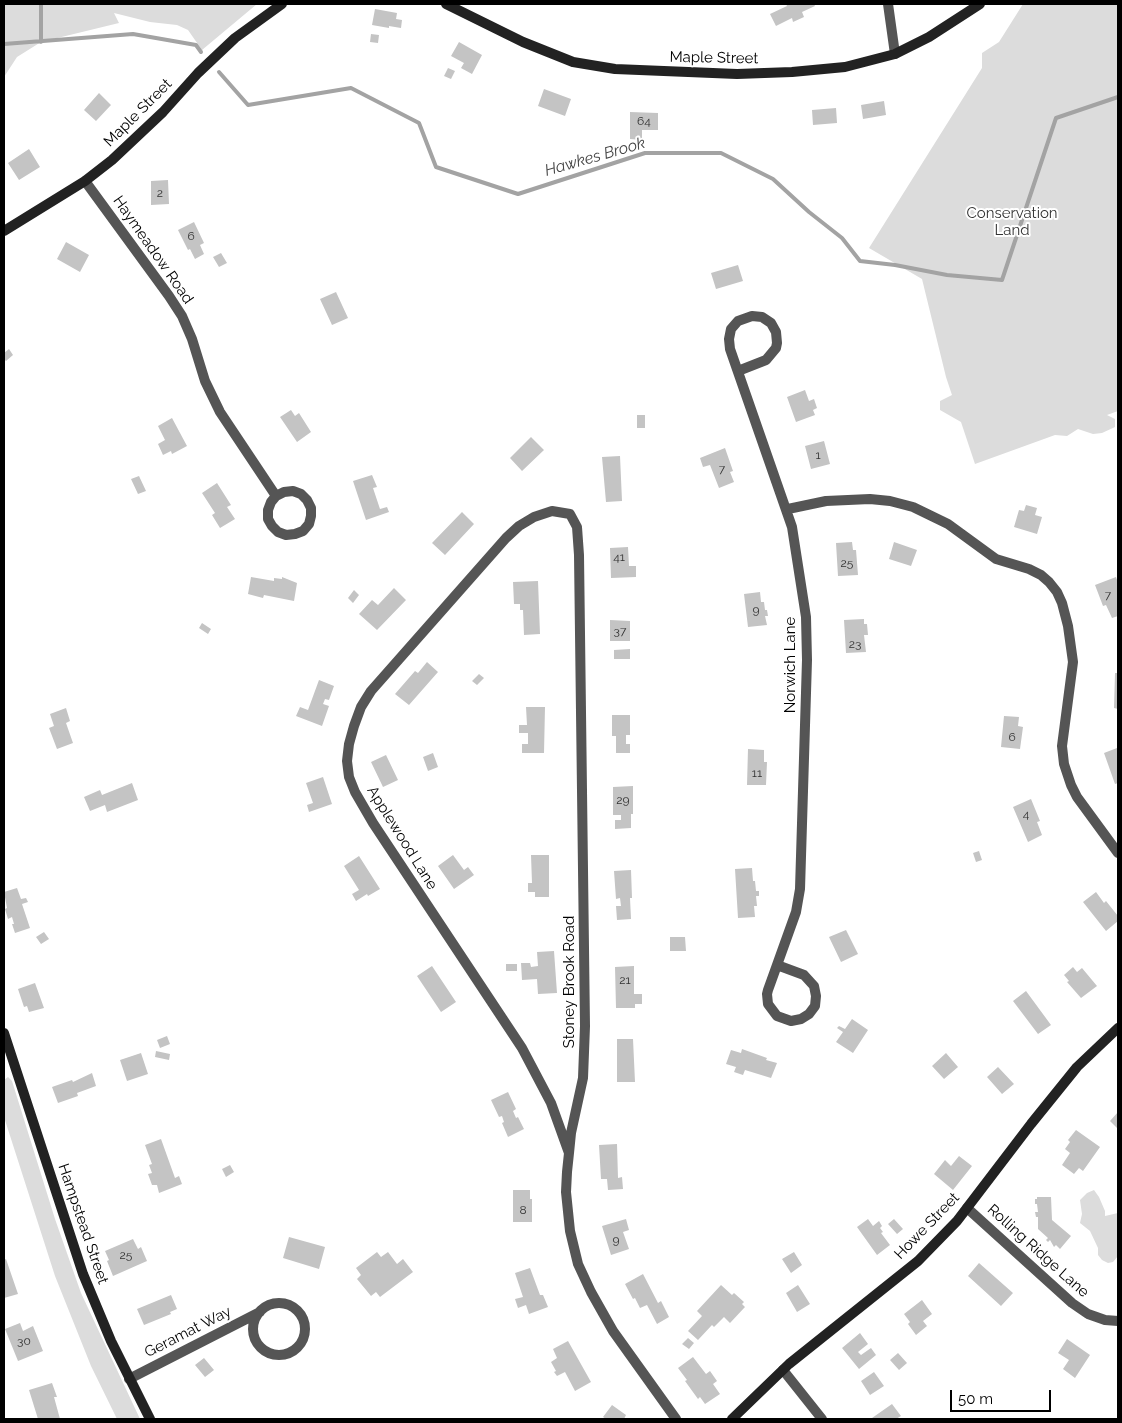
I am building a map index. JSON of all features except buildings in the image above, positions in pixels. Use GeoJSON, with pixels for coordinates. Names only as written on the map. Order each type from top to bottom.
{"type":"FeatureCollection","features":[{"type":"Feature","properties":{"kind":"street","name":"Maple Street"},"geometry":{"type":"LineString","coordinates":[[4,231],[85,181],[112,160],[163,112],[198,72],[235,38],[282,4]]}},
{"type":"Feature","properties":{"kind":"street","name":"Maple Street"},"geometry":{"type":"LineString","coordinates":[[446,4],[524,42],[573,62],[615,69],[737,74],[792,72],[845,67],[895,54],[929,36],[980,4]]}},
{"type":"Feature","properties":{"kind":"street"},"geometry":{"type":"LineString","coordinates":[[888,4],[895,54]]}},
{"type":"Feature","properties":{"kind":"street","name":"Haymeadow Road"},"geometry":{"type":"LineString","coordinates":[[85,181],[178,309],[188,328],[206,381],[220,412],[276,496]]}},
{"type":"Feature","properties":{"kind":"street","name":"Norwich Lane"},"geometry":{"type":"LineString","coordinates":[[738,371],[766,360],[776,348],[776,332],[771,323],[762,317],[742,318],[731,329],[729,344],[738,371],[788,509],[796,545],[806,617],[807,660],[800,889],[796,912],[768,990],[768,1004],[773,1013],[781,1019],[791,1021],[801,1019],[809,1014],[814,1006],[816,996],[814,986],[804,975],[777,965]]}},
{"type":"Feature","properties":{"kind":"street"},"geometry":{"type":"LineString","coordinates":[[293,491],[301,494],[307,500],[311,508],[311,516],[303,531],[286,535],[278,532],[272,526],[268,518],[268,510],[270,502],[276,496],[284,492],[293,491]]}},
{"type":"Feature","properties":{"kind":"street"},"geometry":{"type":"LineString","coordinates":[[788,509],[826,501],[848,499],[870,499],[898,503],[930,514],[948,524],[996,559],[1041,575],[1049,582],[1062,602],[1067,620],[1073,662],[1062,746],[1064,764],[1071,784],[1085,809],[1118,853]]}},
{"type":"Feature","properties":{"kind":"street","name":"Applewood Lane"},"geometry":{"type":"LineString","coordinates":[[569,1153],[551,1103],[522,1048],[373,823],[355,792],[349,777],[347,761],[354,726],[361,707],[371,691],[506,538],[534,517],[552,511],[570,514]]}},
{"type":"Feature","properties":{"kind":"street","name":"Stoney Brook Road"},"geometry":{"type":"LineString","coordinates":[[570,514],[577,527],[579,556],[585,1026],[583,1078],[571,1133],[569,1153],[566,1192],[567,1212],[573,1248],[587,1285],[613,1332],[676,1419]]}},
{"type":"Feature","properties":{"kind":"street","name":"Howe Street"},"geometry":{"type":"LineString","coordinates":[[732,1419],[783,1370],[889,1282],[918,1261],[957,1221],[1031,1124],[1077,1068],[1118,1028]]}},
{"type":"Feature","properties":{"kind":"street","name":"Hampstead Street"},"geometry":{"type":"LineString","coordinates":[[4,1033],[83,1274],[111,1341],[150,1419]]}},
{"type":"Feature","properties":{"kind":"street","name":"Rolling Ridge Lane"},"geometry":{"type":"LineString","coordinates":[[967,1208],[1072,1303],[1088,1314],[1104,1320],[1118,1321]]}},
{"type":"Feature","properties":{"kind":"street","name":"Geramat Way"},"geometry":{"type":"LineString","coordinates":[[129,1378],[260,1312],[266,1306],[274,1303],[283,1303],[299,1311],[305,1327],[301,1344],[287,1354],[270,1354],[263,1350],[254,1336],[253,1327],[255,1319],[260,1312]]}},
{"type":"Feature","properties":{"kind":"street"},"geometry":{"type":"LineString","coordinates":[[783,1370],[822,1419]]}},
{"type":"Feature","properties":{"kind":"green space"},"geometry":{"type":"Polygon","coordinates":[[[4,4],[257,4],[202,50],[188,30],[177,25],[150,22],[114,13],[119,23],[41,42],[17,57],[4,77],[4,4]]]}},
{"type":"Feature","properties":{"kind":"green space","name":"Conservation Land"},"geometry":{"type":"Polygon","coordinates":[[[1023,4],[1118,4],[1118,411],[1107,415],[1115,419],[1115,427],[1102,433],[1093,434],[1078,429],[1067,436],[1055,435],[975,464],[961,422],[940,410],[940,401],[952,395],[922,279],[869,248],[982,68],[982,53],[999,42],[1023,4]]]}},
{"type":"Feature","properties":{"kind":"green space"},"geometry":{"type":"Polygon","coordinates":[[[8,1077],[12,1081],[55,1219],[81,1293],[140,1419],[117,1419],[91,1366],[55,1276],[4,1117],[4,1080],[8,1077]]]}},
{"type":"Feature","properties":{"kind":"green space"},"geometry":{"type":"Polygon","coordinates":[[[1094,1190],[1105,1211],[1105,1216],[1118,1213],[1118,1256],[1113,1262],[1108,1263],[1102,1260],[1098,1255],[1098,1248],[1090,1231],[1080,1223],[1082,1214],[1080,1200],[1087,1193],[1094,1190]]]}},
{"type":"Feature","properties":{"kind":"waterway"},"geometry":{"type":"LineString","coordinates":[[41,4],[41,42]]}},
{"type":"Feature","properties":{"kind":"waterway","name":"Hawkes Brook"},"geometry":{"type":"LineString","coordinates":[[4,44],[133,34],[196,45],[201,52]]}},
{"type":"Feature","properties":{"kind":"waterway","name":"Hawkes Brook"},"geometry":{"type":"LineString","coordinates":[[219,72],[248,105],[351,88],[419,123],[436,167],[518,194],[645,153],[721,153],[773,179],[809,212],[842,238],[860,261],[895,265],[947,275],[1002,280],[1056,118],[1118,97]]}}]}
